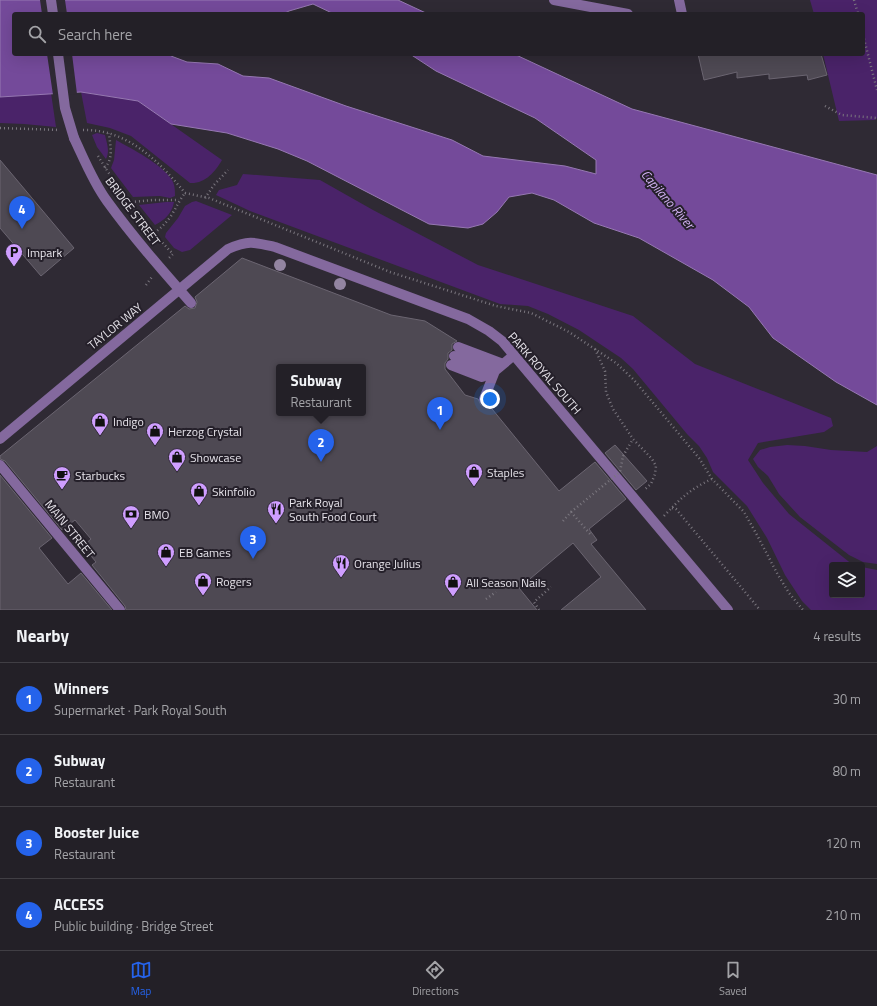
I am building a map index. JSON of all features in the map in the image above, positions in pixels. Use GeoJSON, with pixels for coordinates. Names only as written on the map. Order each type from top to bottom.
{"type":"FeatureCollection","features":[{"type":"Feature","properties":{"kind":"street"},"geometry":{"type":"LineString","coordinates":[[51,0],[53,12]]}},
{"type":"Feature","properties":{"kind":"street"},"geometry":{"type":"LineString","coordinates":[[554,0],[617,12]]}},
{"type":"Feature","properties":{"kind":"street"},"geometry":{"type":"LineString","coordinates":[[679,0],[682,12]]}},
{"type":"Feature","properties":{"kind":"street","name":"BRIDGE STREET"},"geometry":{"type":"LineString","coordinates":[[58,56],[65,108],[77,134],[93,179],[106,200],[191,303]]}},
{"type":"Feature","properties":{"kind":"street","name":"TAYLOR WAY"},"geometry":{"type":"LineString","coordinates":[[0,439],[228,249],[240,244],[252,242]]}},
{"type":"Feature","properties":{"kind":"street","name":"PARK ROYAL SOUTH"},"geometry":{"type":"LineString","coordinates":[[252,242],[275,247],[468,319],[489,331],[502,341],[728,610]]}},
{"type":"Feature","properties":{"kind":"street"},"geometry":{"type":"LineString","coordinates":[[484,399],[495,372],[514,355]]}},
{"type":"Feature","properties":{"kind":"street"},"geometry":{"type":"LineString","coordinates":[[495,372],[482,377],[454,356],[503,364]]}},
{"type":"Feature","properties":{"kind":"street","name":"MAIN STREET"},"geometry":{"type":"LineString","coordinates":[[0,465],[120,610]]}},
{"type":"Feature","properties":{"kind":"path"},"geometry":{"type":"LineString","coordinates":[[854,0],[857,12]]}},
{"type":"Feature","properties":{"kind":"path"},"geometry":{"type":"LineString","coordinates":[[865,43],[877,90]]}},
{"type":"Feature","properties":{"kind":"path"},"geometry":{"type":"LineString","coordinates":[[825,106],[842,115],[877,118]]}},
{"type":"Feature","properties":{"kind":"path"},"geometry":{"type":"LineString","coordinates":[[0,128],[65,130]]}},
{"type":"Feature","properties":{"kind":"path"},"geometry":{"type":"LineString","coordinates":[[77,134],[95,130],[108,133],[143,149],[168,172],[185,193],[179,200],[164,226],[154,233]]}},
{"type":"Feature","properties":{"kind":"path"},"geometry":{"type":"LineString","coordinates":[[105,168],[110,162],[111,156],[108,133]]}},
{"type":"Feature","properties":{"kind":"path"},"geometry":{"type":"LineString","coordinates":[[96,154],[130,202],[154,233],[173,254]]}},
{"type":"Feature","properties":{"kind":"path"},"geometry":{"type":"LineString","coordinates":[[205,198],[214,185],[228,170]]}},
{"type":"Feature","properties":{"kind":"path"},"geometry":{"type":"LineString","coordinates":[[130,202],[179,200]]}},
{"type":"Feature","properties":{"kind":"path"},"geometry":{"type":"LineString","coordinates":[[595,349],[605,371],[606,392],[613,409],[633,439],[652,459],[656,466],[651,484],[634,498]]}},
{"type":"Feature","properties":{"kind":"path"},"geometry":{"type":"LineString","coordinates":[[563,521],[571,512],[620,472],[624,456],[633,439]]}},
{"type":"Feature","properties":{"kind":"path"},"geometry":{"type":"LineString","coordinates":[[656,524],[697,486],[712,479]]}},
{"type":"Feature","properties":{"kind":"path"},"geometry":{"type":"LineString","coordinates":[[672,508],[676,509],[760,610]]}},
{"type":"Feature","properties":{"kind":"path"},"geometry":{"type":"LineString","coordinates":[[571,512],[591,535]]}},
{"type":"Feature","properties":{"kind":"path"},"geometry":{"type":"LineString","coordinates":[[539,610],[534,602],[551,587]]}},
{"type":"Feature","properties":{"kind":"path"},"geometry":{"type":"LineString","coordinates":[[486,599],[496,592]]}},
{"type":"Feature","properties":{"kind":"shaded area"},"geometry":{"type":"Polygon","coordinates":[[[810,0],[877,0],[877,118],[875,120],[839,121],[823,56],[865,56],[865,12],[813,12],[810,0]]]}},
{"type":"Feature","properties":{"kind":"shaded area"},"geometry":{"type":"Polygon","coordinates":[[[81,92],[138,101],[222,160],[216,169],[205,179],[200,182],[190,183],[131,136],[110,128],[87,123],[81,92]]]}},
{"type":"Feature","properties":{"kind":"shaded area"},"geometry":{"type":"Polygon","coordinates":[[[51,93],[56,127],[0,123],[0,97],[51,93]]]}},
{"type":"Feature","properties":{"kind":"shaded area"},"geometry":{"type":"Polygon","coordinates":[[[97,133],[105,135],[108,150],[106,159],[97,147],[92,135],[97,133]]]}},
{"type":"Feature","properties":{"kind":"shaded area"},"geometry":{"type":"Polygon","coordinates":[[[116,140],[146,157],[161,168],[173,182],[175,196],[170,198],[160,196],[133,197],[111,168],[114,160],[116,140]]]}},
{"type":"Feature","properties":{"kind":"shaded area"},"geometry":{"type":"Polygon","coordinates":[[[243,174],[320,180],[373,210],[478,265],[633,316],[695,364],[831,418],[833,426],[824,432],[758,443],[748,460],[763,483],[789,514],[849,562],[829,562],[829,598],[865,598],[865,568],[877,570],[877,610],[811,610],[802,601],[785,575],[767,538],[747,506],[713,472],[707,458],[699,446],[687,434],[633,369],[621,358],[579,330],[548,314],[528,306],[500,304],[250,211],[216,195],[219,190],[237,185],[243,174]]]}},
{"type":"Feature","properties":{"kind":"shaded area"},"geometry":{"type":"Polygon","coordinates":[[[196,201],[232,215],[190,250],[182,252],[174,248],[165,237],[166,233],[185,206],[196,201]]]}},
{"type":"Feature","properties":{"kind":"shaded area"},"geometry":{"type":"Polygon","coordinates":[[[174,202],[172,210],[162,221],[155,225],[139,205],[174,202]]]}},
{"type":"Feature","properties":{"kind":"shaded area"},"geometry":{"type":"Polygon","coordinates":[[[787,445],[867,452],[877,446],[877,564],[863,562],[849,555],[800,517],[779,494],[768,476],[758,467],[753,459],[760,450],[787,445]]]}},
{"type":"Feature","properties":{"kind":"water","name":"Capilano River"},"geometry":{"type":"Polygon","coordinates":[[[0,0],[398,0],[424,12],[330,12],[313,4],[287,12],[12,12],[12,56],[171,56],[187,62],[218,64],[243,76],[269,78],[346,106],[452,140],[483,156],[565,166],[596,174],[596,160],[535,118],[436,71],[413,56],[518,56],[632,109],[877,175],[877,405],[836,382],[773,338],[749,307],[713,280],[639,238],[594,223],[554,200],[532,193],[509,197],[497,212],[483,224],[468,228],[429,224],[307,161],[278,149],[227,133],[171,124],[138,101],[81,92],[0,97],[0,0]]]}},
{"type":"Feature","properties":{"kind":"pier"},"geometry":{"type":"Polygon","coordinates":[[[40,0],[65,0],[67,12],[42,12],[40,0]]]}},
{"type":"Feature","properties":{"kind":"pier"},"geometry":{"type":"Polygon","coordinates":[[[47,56],[72,56],[77,94],[53,95],[47,56]]]}},
{"type":"Feature","properties":{"kind":"building"},"geometry":{"type":"Polygon","coordinates":[[[698,56],[822,56],[827,75],[808,80],[807,75],[769,79],[769,74],[737,78],[737,72],[704,80],[698,56]]]}},
{"type":"Feature","properties":{"kind":"building"},"geometry":{"type":"Polygon","coordinates":[[[0,160],[74,248],[41,276],[0,228],[0,160]]]}},
{"type":"Feature","properties":{"kind":"building"},"geometry":{"type":"Polygon","coordinates":[[[242,258],[391,315],[425,321],[457,341],[452,344],[452,350],[448,353],[445,369],[465,395],[478,399],[481,405],[488,404],[559,491],[595,462],[626,499],[589,529],[597,540],[591,544],[646,610],[561,610],[601,577],[573,543],[519,588],[537,610],[126,610],[125,606],[92,565],[96,562],[83,546],[91,539],[75,520],[62,530],[5,461],[0,459],[0,456],[185,306],[189,309],[195,308],[197,302],[195,297],[242,258]]]}},
{"type":"Feature","properties":{"kind":"building"},"geometry":{"type":"Polygon","coordinates":[[[615,445],[647,481],[636,490],[605,453],[615,445]]]}},
{"type":"Feature","properties":{"kind":"building"},"geometry":{"type":"Polygon","coordinates":[[[0,475],[52,538],[39,548],[68,584],[81,573],[112,610],[0,610],[0,475]]]}},
{"type":"Feature","properties":{"kind":"place","name":"ACCESS"},"geometry":{"type":"Point","coordinates":[22,229]}},
{"type":"Feature","properties":{"kind":"place","name":"Impark"},"geometry":{"type":"Point","coordinates":[14,267]}},
{"type":"Feature","properties":{"kind":"place","name":"Winners"},"geometry":{"type":"Point","coordinates":[440,430]}},
{"type":"Feature","properties":{"kind":"place","name":"Indigo"},"geometry":{"type":"Point","coordinates":[100,436]}},
{"type":"Feature","properties":{"kind":"place","name":"Herzog Crystal"},"geometry":{"type":"Point","coordinates":[155,446]}},
{"type":"Feature","properties":{"kind":"place","name":"Subway"},"geometry":{"type":"Point","coordinates":[321,462]}},
{"type":"Feature","properties":{"kind":"place","name":"Showcase"},"geometry":{"type":"Point","coordinates":[177,472]}},
{"type":"Feature","properties":{"kind":"place","name":"Staples"},"geometry":{"type":"Point","coordinates":[474,487]}},
{"type":"Feature","properties":{"kind":"place","name":"Starbucks"},"geometry":{"type":"Point","coordinates":[62,490]}},
{"type":"Feature","properties":{"kind":"place","name":"Skinfolio"},"geometry":{"type":"Point","coordinates":[199,506]}},
{"type":"Feature","properties":{"kind":"place","name":"Park Royal South Food Court"},"geometry":{"type":"Point","coordinates":[276,524]}},
{"type":"Feature","properties":{"kind":"place","name":"BMO"},"geometry":{"type":"Point","coordinates":[131,529]}},
{"type":"Feature","properties":{"kind":"place","name":"Booster Juice"},"geometry":{"type":"Point","coordinates":[253,559]}},
{"type":"Feature","properties":{"kind":"place","name":"EB Games"},"geometry":{"type":"Point","coordinates":[166,567]}},
{"type":"Feature","properties":{"kind":"place","name":"Orange Julius"},"geometry":{"type":"Point","coordinates":[341,578]}},
{"type":"Feature","properties":{"kind":"place","name":"Rogers"},"geometry":{"type":"Point","coordinates":[203,596]}},
{"type":"Feature","properties":{"kind":"place","name":"All Season Nails"},"geometry":{"type":"Point","coordinates":[453,597]}}]}
